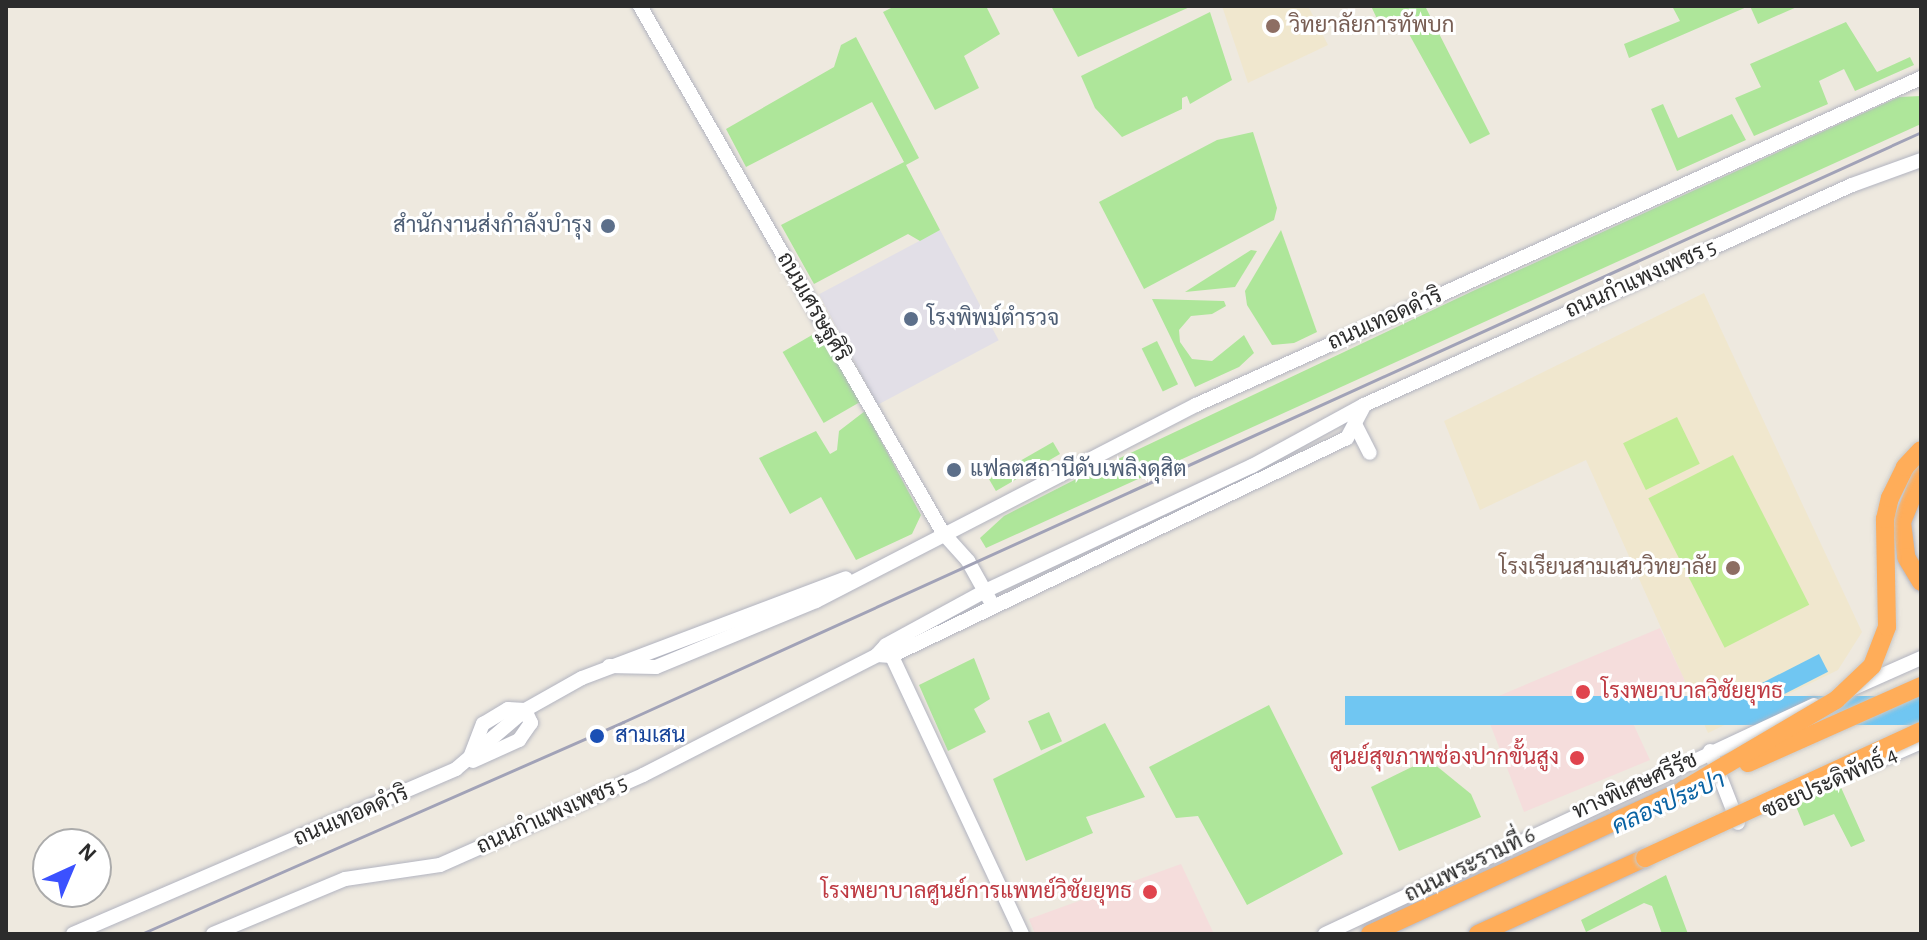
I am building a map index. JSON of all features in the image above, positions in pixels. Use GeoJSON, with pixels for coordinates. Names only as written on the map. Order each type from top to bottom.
{"type":"FeatureCollection","features":[{"type":"Feature","properties":{"kind":"highway"},"geometry":{"type":"LineString","coordinates":[[1683,790],[1836,700],[1872,666],[1887,627],[1885,519],[1890,498],[1905,467],[1921,450]]}},
{"type":"Feature","properties":{"kind":"highway"},"geometry":{"type":"LineString","coordinates":[[1921,475],[1902,522],[1906,557],[1921,582]]}},
{"type":"Feature","properties":{"kind":"highway","name":"ทางพิเศษศรีรัช"},"geometry":{"type":"LineString","coordinates":[[1370,934],[1683,790],[1921,686]]}},
{"type":"Feature","properties":{"kind":"highway"},"geometry":{"type":"LineString","coordinates":[[1478,934],[1921,731]]}},
{"type":"Feature","properties":{"kind":"street","name":"ถนนเศรษฐศิริ"},"geometry":{"type":"LineString","coordinates":[[640,6],[943,533],[989,597]]}},
{"type":"Feature","properties":{"kind":"street","name":"ถนนเทอดดำริ"},"geometry":{"type":"LineString","coordinates":[[469,760],[483,724],[508,709],[525,710],[609,666],[827,582],[856,576],[1273,369],[1921,78]]}},
{"type":"Feature","properties":{"kind":"street","name":"ถนนกำแพงเพชร 5"},"geometry":{"type":"LineString","coordinates":[[213,934],[345,879],[449,861],[643,775],[1252,466],[1364,405],[1852,185],[1921,160]]}},
{"type":"Feature","properties":{"kind":"street"},"geometry":{"type":"LineString","coordinates":[[1364,405],[1356,426],[1370,453]]}},
{"type":"Feature","properties":{"kind":"street","name":"ถนนกำแพงเพชร 5"},"geometry":{"type":"LineString","coordinates":[[989,597],[1347,438],[1356,426]]}},
{"type":"Feature","properties":{"kind":"street"},"geometry":{"type":"LineString","coordinates":[[885,652],[1022,934]]}},
{"type":"Feature","properties":{"kind":"street","name":"ถนนพระรามที่ 6"},"geometry":{"type":"LineString","coordinates":[[1325,934],[1357,928],[1710,751],[1921,658]]}},
{"type":"Feature","properties":{"kind":"street","name":"ถนนเทอดดำริ"},"geometry":{"type":"LineString","coordinates":[[73,934],[411,791],[469,760],[481,761],[519,740],[531,723],[525,710]]}},
{"type":"Feature","properties":{"kind":"street","name":"ซอยประดิพัทธ์ 4"},"geometry":{"type":"LineString","coordinates":[[1710,751],[1736,817],[1921,742]]}},
{"type":"Feature","properties":{"kind":"shaded area","name":"วิทยาลัยการทัพบก"},"geometry":{"type":"Polygon","coordinates":[[[1222,6],[1308,6],[1328,45],[1248,83],[1222,6]]]}},
{"type":"Feature","properties":{"kind":"shaded area","name":"โรงพิพม์ตำรวจ"},"geometry":{"type":"Polygon","coordinates":[[[940,230],[999,340],[878,405],[819,294],[940,230]]]}},
{"type":"Feature","properties":{"kind":"shaded area","name":"โรงเรียนสามเสนวิทยาลัย"},"geometry":{"type":"Polygon","coordinates":[[[1704,293],[1862,632],[1838,670],[1708,733],[1586,460],[1480,510],[1444,421],[1704,293]]]}},
{"type":"Feature","properties":{"kind":"shaded area"},"geometry":{"type":"Polygon","coordinates":[[[1660,628],[1685,681],[1625,706],[1650,760],[1524,812],[1482,703],[1660,628]]]}},
{"type":"Feature","properties":{"kind":"shaded area","name":"โรงพยาบาลศูนย์การแพทย์วิชัยยุทธ"},"geometry":{"type":"Polygon","coordinates":[[[1181,864],[1214,934],[1035,934],[1029,919],[1181,864]]]}},
{"type":"Feature","properties":{"kind":"green space"},"geometry":{"type":"Polygon","coordinates":[[[895,6],[986,6],[1000,34],[964,56],[979,88],[935,110],[883,12],[895,6]]]}},
{"type":"Feature","properties":{"kind":"green space"},"geometry":{"type":"Polygon","coordinates":[[[1051,6],[1192,6],[1078,57],[1051,6]]]}},
{"type":"Feature","properties":{"kind":"green space"},"geometry":{"type":"Polygon","coordinates":[[[1371,6],[1425,6],[1490,134],[1470,144],[1399,16],[1379,23],[1371,6]]]}},
{"type":"Feature","properties":{"kind":"green space"},"geometry":{"type":"Polygon","coordinates":[[[1672,6],[1749,6],[1629,58],[1624,44],[1680,21],[1672,6]]]}},
{"type":"Feature","properties":{"kind":"green space"},"geometry":{"type":"Polygon","coordinates":[[[1750,6],[1799,6],[1758,24],[1750,6]]]}},
{"type":"Feature","properties":{"kind":"green space"},"geometry":{"type":"Polygon","coordinates":[[[1210,12],[1232,80],[1190,104],[1187,96],[1182,98],[1182,109],[1122,137],[1095,108],[1081,76],[1210,12]]]}},
{"type":"Feature","properties":{"kind":"green space"},"geometry":{"type":"Polygon","coordinates":[[[1846,22],[1877,72],[1910,57],[1914,65],[1855,91],[1844,69],[1819,81],[1828,104],[1754,136],[1735,98],[1761,87],[1750,64],[1846,22]]]}},
{"type":"Feature","properties":{"kind":"green space"},"geometry":{"type":"Polygon","coordinates":[[[856,37],[919,158],[906,165],[940,230],[920,241],[908,234],[814,284],[781,225],[904,162],[872,102],[746,167],[726,129],[834,67],[841,45],[856,37]]]}},
{"type":"Feature","properties":{"kind":"green space"},"geometry":{"type":"Polygon","coordinates":[[[1921,96],[1921,124],[986,548],[980,538],[1004,516],[1082,476],[1475,290],[1899,97],[1921,96]]]}},
{"type":"Feature","properties":{"kind":"green space"},"geometry":{"type":"Polygon","coordinates":[[[1663,104],[1678,138],[1732,114],[1746,140],[1677,171],[1651,109],[1663,104]]]}},
{"type":"Feature","properties":{"kind":"green space"},"geometry":{"type":"Polygon","coordinates":[[[1253,132],[1277,208],[1274,220],[1144,289],[1099,202],[1217,140],[1253,132]]]}},
{"type":"Feature","properties":{"kind":"green space"},"geometry":{"type":"Polygon","coordinates":[[[1281,230],[1317,332],[1294,343],[1272,345],[1247,305],[1245,291],[1281,230]]]}},
{"type":"Feature","properties":{"kind":"green space"},"geometry":{"type":"Polygon","coordinates":[[[1251,250],[1257,251],[1235,287],[1185,292],[1251,250]]]}},
{"type":"Feature","properties":{"kind":"green space"},"geometry":{"type":"Polygon","coordinates":[[[1152,299],[1224,301],[1226,306],[1212,314],[1191,316],[1179,330],[1180,342],[1192,359],[1212,361],[1244,335],[1254,353],[1239,367],[1195,387],[1152,299]]]}},
{"type":"Feature","properties":{"kind":"green space"},"geometry":{"type":"Polygon","coordinates":[[[819,331],[860,402],[824,423],[783,352],[819,331]]]}},
{"type":"Feature","properties":{"kind":"green space"},"geometry":{"type":"Polygon","coordinates":[[[1157,341],[1178,384],[1163,392],[1142,348],[1157,341]]]}},
{"type":"Feature","properties":{"kind":"green space"},"geometry":{"type":"Polygon","coordinates":[[[865,411],[921,515],[912,534],[856,560],[821,497],[790,514],[759,458],[816,431],[830,454],[837,450],[839,431],[865,411]]]}},
{"type":"Feature","properties":{"kind":"green space"},"geometry":{"type":"Polygon","coordinates":[[[1677,417],[1700,464],[1646,490],[1623,443],[1677,417]]]}},
{"type":"Feature","properties":{"kind":"green space"},"geometry":{"type":"Polygon","coordinates":[[[1053,442],[1060,454],[996,491],[989,479],[1053,442]]]}},
{"type":"Feature","properties":{"kind":"green space"},"geometry":{"type":"Polygon","coordinates":[[[1733,455],[1809,605],[1725,648],[1648,498],[1733,455]]]}},
{"type":"Feature","properties":{"kind":"green space"},"geometry":{"type":"Polygon","coordinates":[[[974,658],[990,699],[974,709],[986,732],[948,751],[919,685],[974,658]]]}},
{"type":"Feature","properties":{"kind":"green space"},"geometry":{"type":"Polygon","coordinates":[[[1269,705],[1343,854],[1247,905],[1198,816],[1176,818],[1149,767],[1269,705]]]}},
{"type":"Feature","properties":{"kind":"green space"},"geometry":{"type":"Polygon","coordinates":[[[1049,712],[1062,741],[1041,751],[1028,721],[1049,712]]]}},
{"type":"Feature","properties":{"kind":"green space"},"geometry":{"type":"Polygon","coordinates":[[[1105,723],[1145,797],[1086,817],[1093,833],[1026,861],[993,779],[1105,723]]]}},
{"type":"Feature","properties":{"kind":"green space"},"geometry":{"type":"Polygon","coordinates":[[[1428,759],[1471,794],[1481,817],[1399,851],[1371,787],[1428,759]]]}},
{"type":"Feature","properties":{"kind":"green space"},"geometry":{"type":"Polygon","coordinates":[[[1839,783],[1865,841],[1851,847],[1834,814],[1804,826],[1795,804],[1839,783]]]}},
{"type":"Feature","properties":{"kind":"green space"},"geometry":{"type":"Polygon","coordinates":[[[1666,875],[1688,934],[1662,934],[1652,906],[1644,903],[1586,932],[1581,920],[1666,875]]]}},
{"type":"Feature","properties":{"kind":"water"},"geometry":{"type":"Polygon","coordinates":[[[1819,654],[1828,672],[1754,710],[1745,692],[1819,654]]]}},
{"type":"Feature","properties":{"kind":"water"},"geometry":{"type":"Polygon","coordinates":[[[1345,696],[1921,696],[1921,725],[1345,725],[1345,696]]]}},
{"type":"Feature","properties":{"kind":"railway"},"geometry":{"type":"LineString","coordinates":[[141,934],[623,722],[1921,132]]}},
{"type":"Feature","properties":{"kind":"place","name":"วิทยาลัยการทัพบก"},"geometry":{"type":"Point","coordinates":[1273,26]}},
{"type":"Feature","properties":{"kind":"place","name":"สํานักงานส่งกําลังบํารุง"},"geometry":{"type":"Point","coordinates":[608,226]}},
{"type":"Feature","properties":{"kind":"place","name":"โรงพิพม์ตำรวจ"},"geometry":{"type":"Point","coordinates":[911,319]}},
{"type":"Feature","properties":{"kind":"place","name":"แฟลตสถานีดับเพลิงดุสิต"},"geometry":{"type":"Point","coordinates":[954,470]}},
{"type":"Feature","properties":{"kind":"place","name":"โรงเรียนสามเสนวิทยาลัย"},"geometry":{"type":"Point","coordinates":[1733,568]}},
{"type":"Feature","properties":{"kind":"place","name":"โรงพยาบาลวิชัยยุทธ"},"geometry":{"type":"Point","coordinates":[1583,692]}},
{"type":"Feature","properties":{"kind":"place","name":"สามเสน"},"geometry":{"type":"Point","coordinates":[597,736]}},
{"type":"Feature","properties":{"kind":"place","name":"ศูนย์สุขภาพช่องปากขั้นสูง"},"geometry":{"type":"Point","coordinates":[1577,758]}},
{"type":"Feature","properties":{"kind":"place","name":"โรงพยาบาลศูนย์การแพทย์วิชัยยุทธ"},"geometry":{"type":"Point","coordinates":[1150,892]}},
{"type":"Feature","properties":{"kind":"water label","name":"คลองประปา"},"geometry":{"type":"Point","coordinates":[1669,804]}}]}
